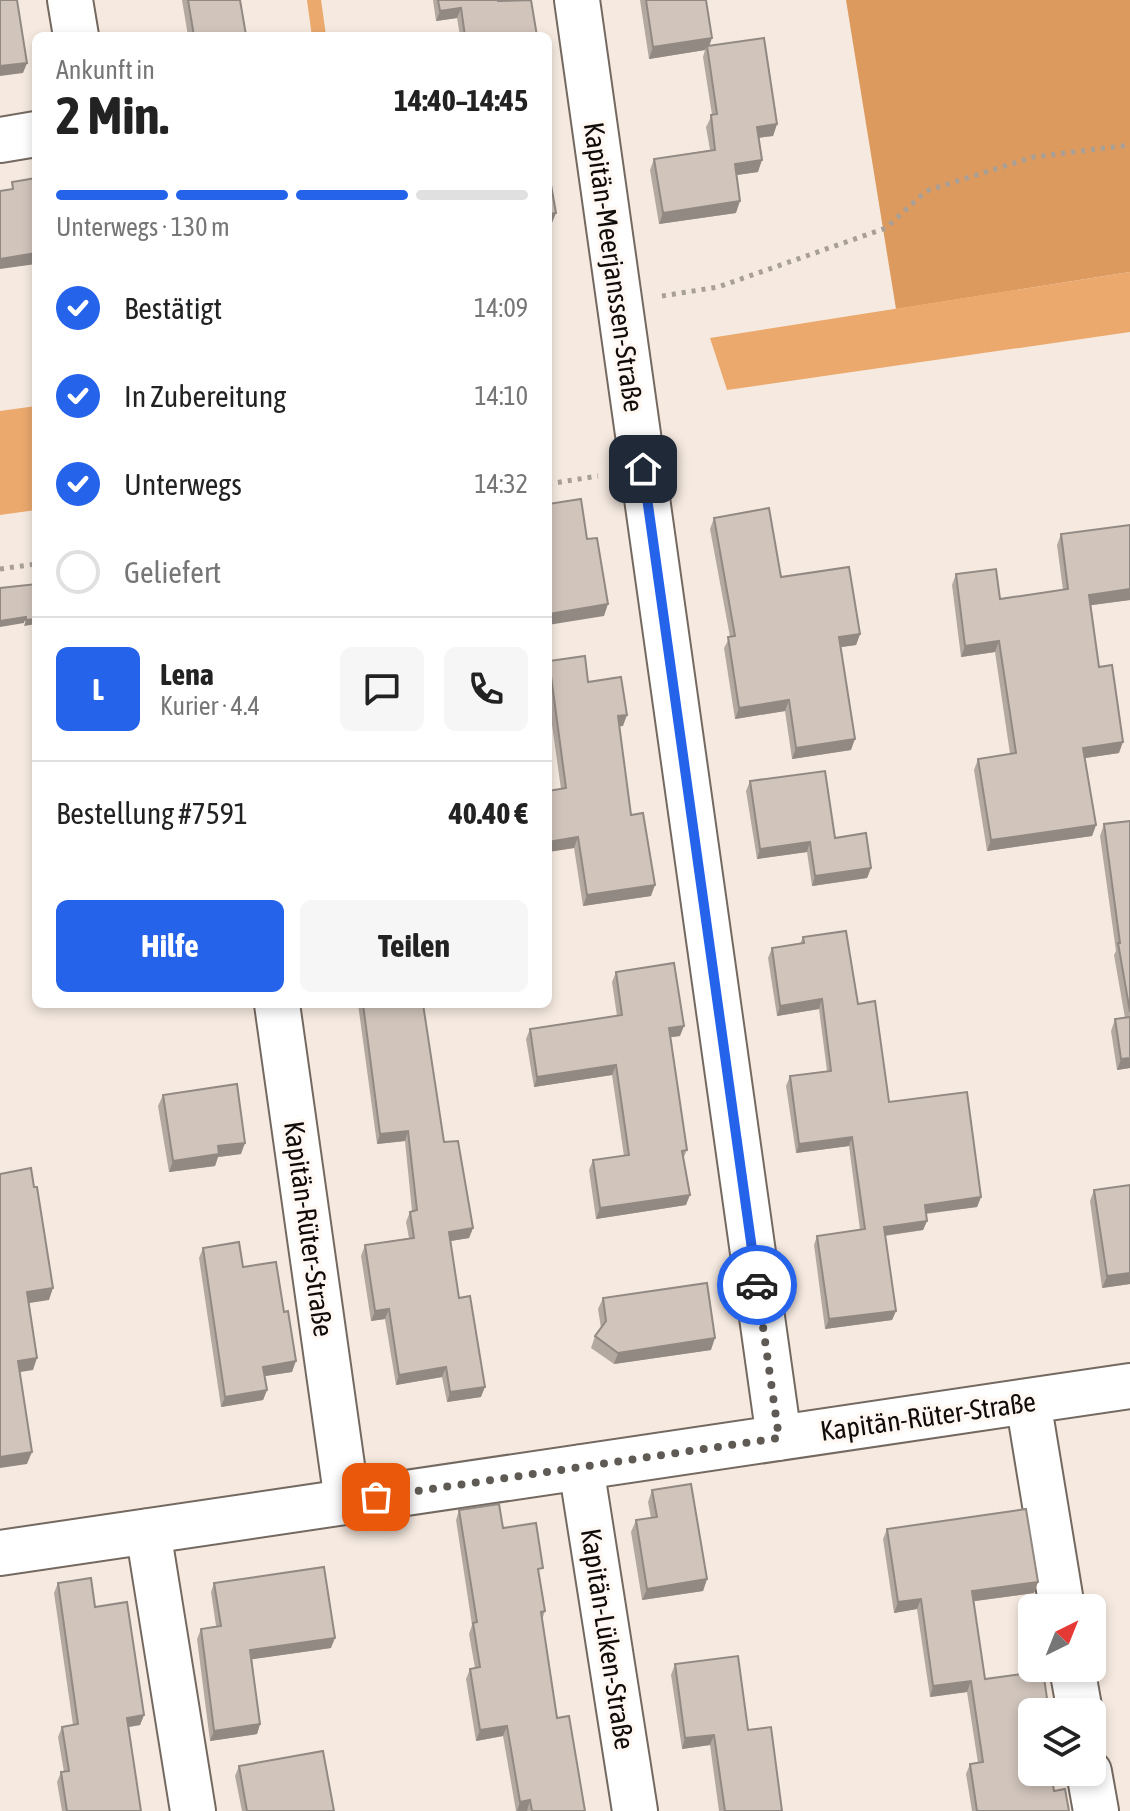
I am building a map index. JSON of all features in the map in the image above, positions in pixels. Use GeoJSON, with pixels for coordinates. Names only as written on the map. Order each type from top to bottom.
{"type":"FeatureCollection","features":[{"type":"Feature","properties":{"kind":"street"},"geometry":{"type":"LineString","coordinates":[[70,0],[75,32]]}},
{"type":"Feature","properties":{"kind":"street","name":"Kapitän-Meerjanssen-Straße"},"geometry":{"type":"LineString","coordinates":[[577,0],[779,1438]]}},
{"type":"Feature","properties":{"kind":"street"},"geometry":{"type":"LineString","coordinates":[[0,140],[32,135]]}},
{"type":"Feature","properties":{"kind":"street","name":"Kapitän-Rüter-Straße"},"geometry":{"type":"LineString","coordinates":[[278,1008],[347,1501]]}},
{"type":"Feature","properties":{"kind":"street","name":"Kapitän-Rüter-Straße"},"geometry":{"type":"LineString","coordinates":[[0,1553],[1130,1386]]}},
{"type":"Feature","properties":{"kind":"street"},"geometry":{"type":"LineString","coordinates":[[1028,1401],[1060,1594]]}},
{"type":"Feature","properties":{"kind":"street","name":"Kapitän-Lüken-Straße"},"geometry":{"type":"LineString","coordinates":[[581,1467],[635,1811]]}},
{"type":"Feature","properties":{"kind":"street"},"geometry":{"type":"LineString","coordinates":[[148,1531],[193,1811]]}},
{"type":"Feature","properties":{"kind":"street"},"geometry":{"type":"LineString","coordinates":[[1092,1786],[1096,1811]]}},
{"type":"Feature","properties":{"kind":"path"},"geometry":{"type":"LineString","coordinates":[[619,303],[718,287],[872,233],[886,228],[926,191],[1033,157],[1130,145]]}},
{"type":"Feature","properties":{"kind":"path"},"geometry":{"type":"LineString","coordinates":[[0,569],[32,565]]}},
{"type":"Feature","properties":{"kind":"shaded area"},"geometry":{"type":"Polygon","coordinates":[[[846,0],[1130,0],[1130,272],[896,309],[846,0]]]}},
{"type":"Feature","properties":{"kind":"shaded area"},"geometry":{"type":"Polygon","coordinates":[[[1130,272],[1130,332],[727,390],[710,338],[1130,272]]]}},
{"type":"Feature","properties":{"kind":"shaded area"},"geometry":{"type":"Polygon","coordinates":[[[32,407],[32,511],[0,515],[0,411],[32,407]]]}},
{"type":"Feature","properties":{"kind":"building"},"geometry":{"type":"Polygon","coordinates":[[[0,0],[17,0],[27,63],[0,66],[0,0]]]}},
{"type":"Feature","properties":{"kind":"building"},"geometry":{"type":"Polygon","coordinates":[[[188,0],[240,0],[245,32],[193,32],[188,0]]]}},
{"type":"Feature","properties":{"kind":"building"},"geometry":{"type":"Polygon","coordinates":[[[438,0],[531,0],[536,32],[464,32],[461,8],[440,11],[438,0]]]}},
{"type":"Feature","properties":{"kind":"building"},"geometry":{"type":"Polygon","coordinates":[[[646,0],[706,0],[712,38],[653,47],[646,0]]]}},
{"type":"Feature","properties":{"kind":"building"},"geometry":{"type":"Polygon","coordinates":[[[764,38],[777,124],[757,127],[762,160],[735,164],[740,201],[663,213],[654,159],[715,150],[711,115],[717,114],[707,46],[764,38]]]}},
{"type":"Feature","properties":{"kind":"building"},"geometry":{"type":"Polygon","coordinates":[[[32,179],[32,254],[0,259],[0,191],[13,189],[12,182],[32,179]]]}},
{"type":"Feature","properties":{"kind":"building"},"geometry":{"type":"Polygon","coordinates":[[[552,190],[556,213],[552,214],[552,190]]]}},
{"type":"Feature","properties":{"kind":"building"},"geometry":{"type":"Polygon","coordinates":[[[581,499],[587,539],[597,538],[608,604],[552,613],[552,503],[581,499]]]}},
{"type":"Feature","properties":{"kind":"building"},"geometry":{"type":"Polygon","coordinates":[[[769,508],[781,577],[849,567],[860,634],[839,637],[855,739],[796,748],[789,700],[739,708],[728,637],[735,636],[714,518],[769,508]]]}},
{"type":"Feature","properties":{"kind":"building"},"geometry":{"type":"Polygon","coordinates":[[[1130,525],[1130,589],[1089,595],[1099,667],[1112,665],[1123,742],[1083,748],[1096,825],[991,840],[978,759],[1016,753],[999,641],[965,646],[956,574],[996,569],[1000,599],[1068,589],[1061,534],[1130,525]]]}},
{"type":"Feature","properties":{"kind":"building"},"geometry":{"type":"Polygon","coordinates":[[[32,584],[32,619],[26,620],[26,617],[0,621],[0,588],[32,584]]]}},
{"type":"Feature","properties":{"kind":"building"},"geometry":{"type":"Polygon","coordinates":[[[585,656],[588,682],[621,677],[627,715],[618,716],[631,815],[643,813],[655,885],[587,895],[578,837],[552,841],[552,790],[566,788],[552,683],[552,661],[585,656]]]}},
{"type":"Feature","properties":{"kind":"building"},"geometry":{"type":"Polygon","coordinates":[[[825,771],[835,838],[866,833],[871,868],[815,876],[810,842],[760,849],[750,781],[825,771]]]}},
{"type":"Feature","properties":{"kind":"building"},"geometry":{"type":"Polygon","coordinates":[[[1130,821],[1130,1012],[1118,943],[1104,824],[1130,821]]]}},
{"type":"Feature","properties":{"kind":"building"},"geometry":{"type":"Polygon","coordinates":[[[846,931],[858,1004],[875,1001],[889,1102],[967,1092],[981,1197],[925,1205],[927,1221],[884,1227],[896,1311],[829,1319],[817,1236],[865,1229],[852,1137],[799,1144],[790,1076],[831,1071],[822,999],[780,1006],[772,948],[804,943],[803,937],[846,931]]]}},
{"type":"Feature","properties":{"kind":"building"},"geometry":{"type":"Polygon","coordinates":[[[674,963],[684,1026],[669,1028],[687,1150],[682,1151],[690,1195],[600,1208],[593,1160],[629,1155],[616,1065],[537,1077],[530,1029],[622,1015],[616,972],[674,963]]]}},
{"type":"Feature","properties":{"kind":"building"},"geometry":{"type":"Polygon","coordinates":[[[364,1008],[424,1008],[444,1142],[458,1141],[473,1228],[449,1232],[459,1298],[470,1296],[485,1387],[450,1392],[446,1367],[399,1375],[389,1309],[375,1311],[365,1245],[414,1238],[410,1212],[417,1210],[408,1131],[380,1134],[364,1008]]]}},
{"type":"Feature","properties":{"kind":"building"},"geometry":{"type":"Polygon","coordinates":[[[1130,1017],[1130,1058],[1121,1059],[1115,1019],[1130,1017]]]}},
{"type":"Feature","properties":{"kind":"building"},"geometry":{"type":"Polygon","coordinates":[[[237,1084],[245,1143],[218,1146],[219,1154],[173,1161],[163,1095],[237,1084]]]}},
{"type":"Feature","properties":{"kind":"building"},"geometry":{"type":"Polygon","coordinates":[[[31,1168],[34,1187],[37,1187],[53,1288],[27,1292],[37,1358],[18,1361],[32,1452],[0,1457],[0,1174],[31,1168]]]}},
{"type":"Feature","properties":{"kind":"building"},"geometry":{"type":"Polygon","coordinates":[[[1130,1185],[1130,1273],[1107,1276],[1094,1190],[1130,1185]]]}},
{"type":"Feature","properties":{"kind":"building"},"geometry":{"type":"Polygon","coordinates":[[[239,1242],[243,1267],[276,1262],[296,1361],[263,1367],[267,1390],[225,1397],[203,1248],[239,1242]]]}},
{"type":"Feature","properties":{"kind":"building"},"geometry":{"type":"Polygon","coordinates":[[[707,1283],[715,1338],[618,1353],[595,1336],[606,1321],[603,1298],[707,1283]]]}},
{"type":"Feature","properties":{"kind":"building"},"geometry":{"type":"Polygon","coordinates":[[[691,1484],[707,1579],[647,1589],[636,1520],[657,1517],[652,1490],[691,1484]]]}},
{"type":"Feature","properties":{"kind":"building"},"geometry":{"type":"Polygon","coordinates":[[[499,1504],[503,1528],[536,1523],[543,1568],[538,1569],[545,1611],[541,1612],[557,1718],[569,1716],[585,1811],[532,1811],[530,1800],[520,1802],[507,1726],[480,1730],[470,1669],[480,1667],[473,1623],[477,1622],[459,1510],[499,1504]]]}},
{"type":"Feature","properties":{"kind":"building"},"geometry":{"type":"Polygon","coordinates":[[[1026,1509],[1038,1582],[972,1591],[985,1679],[1018,1674],[1018,1682],[1045,1682],[1047,1698],[1018,1698],[1018,1786],[1053,1786],[1054,1791],[1065,1789],[1069,1811],[977,1811],[970,1764],[983,1762],[971,1681],[933,1686],[921,1599],[898,1602],[887,1529],[1026,1509]]]}},
{"type":"Feature","properties":{"kind":"building"},"geometry":{"type":"Polygon","coordinates":[[[324,1567],[335,1638],[250,1650],[260,1724],[214,1731],[201,1629],[221,1626],[214,1583],[324,1567]]]}},
{"type":"Feature","properties":{"kind":"building"},"geometry":{"type":"Polygon","coordinates":[[[91,1578],[95,1607],[127,1602],[144,1715],[127,1718],[141,1811],[67,1811],[61,1772],[69,1771],[62,1727],[78,1724],[58,1583],[91,1578]]]}},
{"type":"Feature","properties":{"kind":"building"},"geometry":{"type":"Polygon","coordinates":[[[738,1656],[748,1730],[771,1727],[782,1811],[725,1811],[714,1735],[685,1738],[675,1664],[738,1656]]]}},
{"type":"Feature","properties":{"kind":"building"},"geometry":{"type":"Polygon","coordinates":[[[323,1751],[334,1811],[247,1811],[239,1766],[323,1751]]]}},
{"type":"Feature","properties":{"kind":"waterway"},"geometry":{"type":"LineString","coordinates":[[314,0],[318,32]]}},
{"type":"Feature","properties":{"kind":"way so far"},"geometry":{"type":"LineString","coordinates":[[376,1497],[779,1438],[757,1285]]}},
{"type":"Feature","properties":{"kind":"route"},"geometry":{"type":"LineString","coordinates":[[643,469],[757,1285]]}}]}
